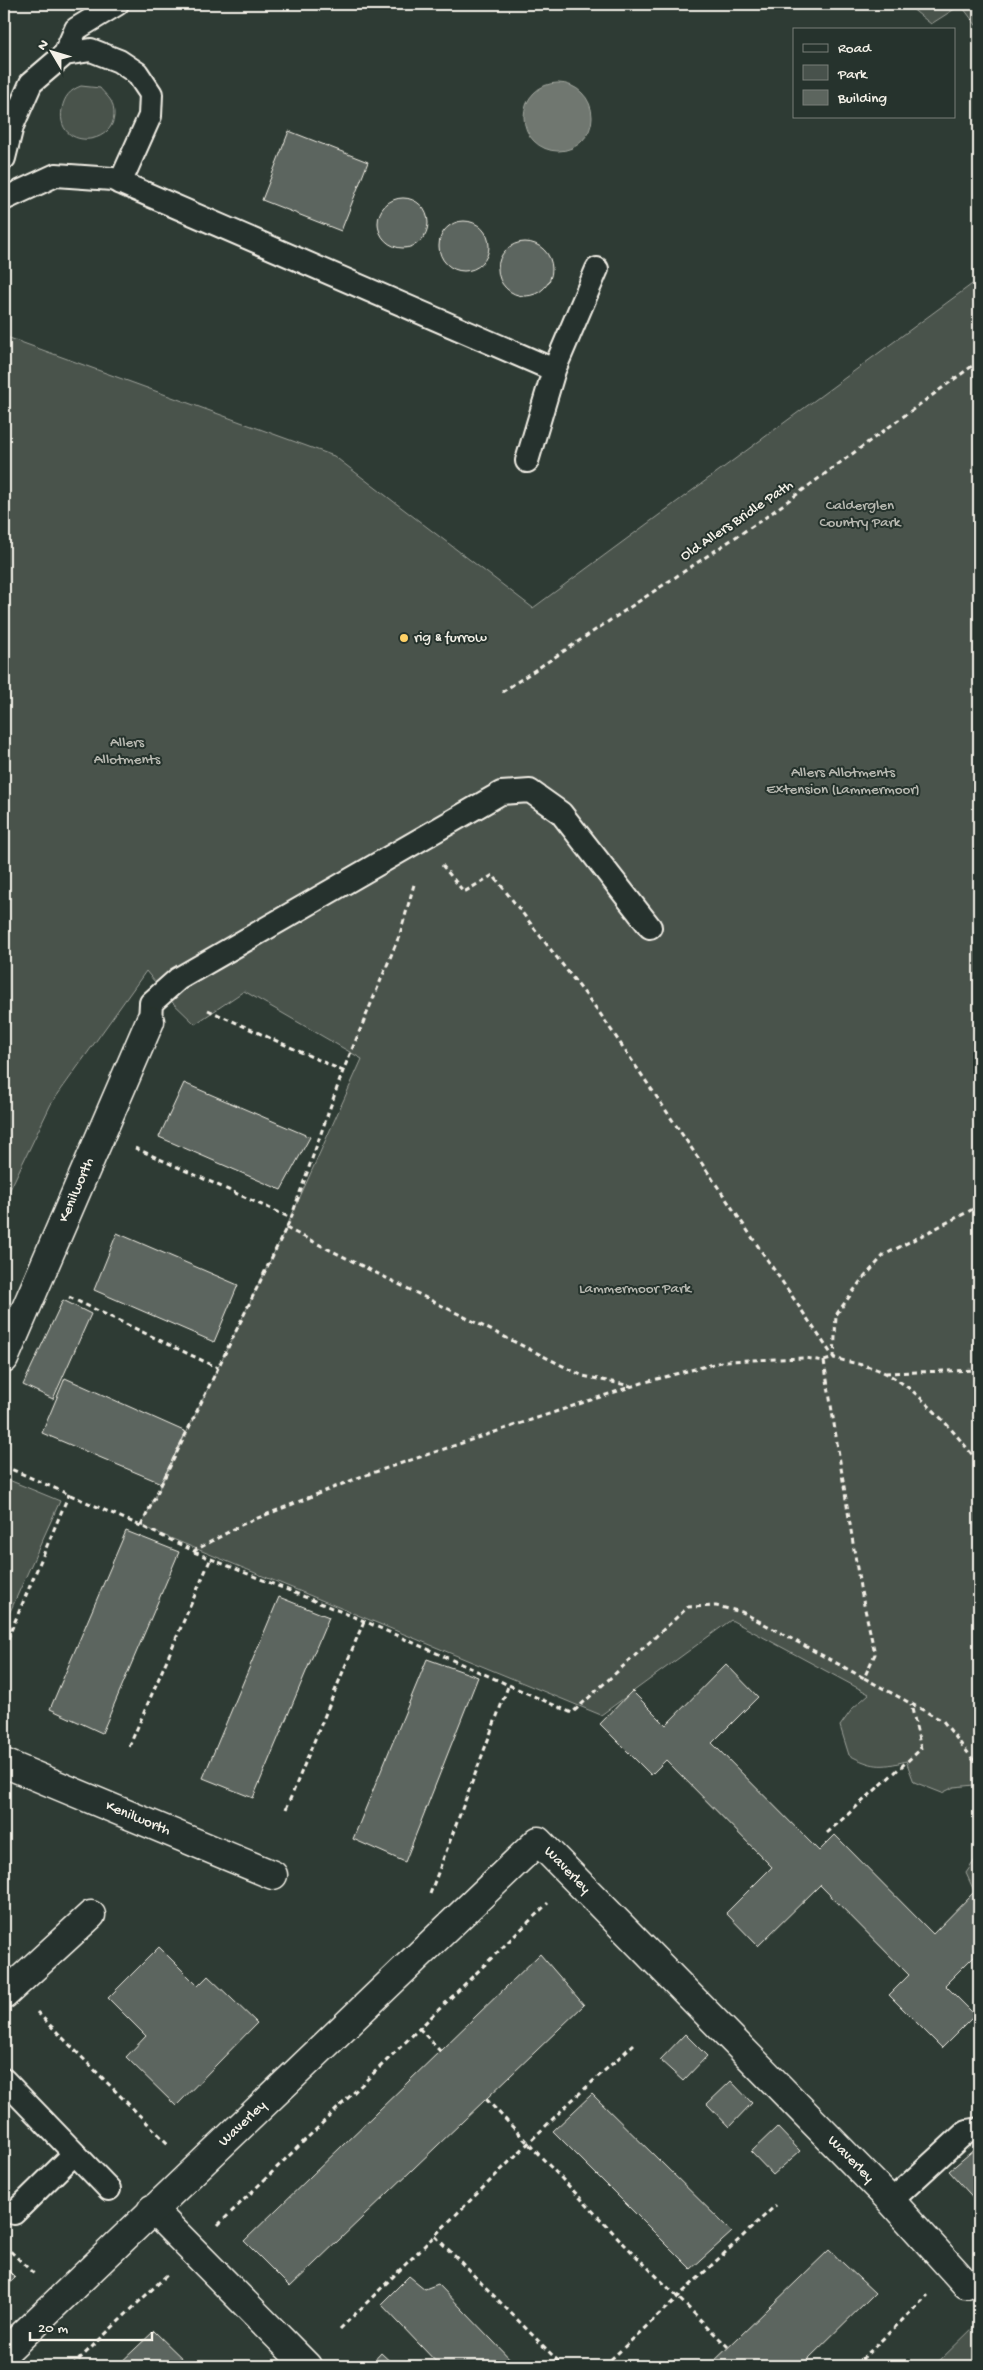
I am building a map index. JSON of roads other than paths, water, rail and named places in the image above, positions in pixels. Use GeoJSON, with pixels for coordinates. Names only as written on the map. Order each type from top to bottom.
{"type":"FeatureCollection","features":[{"type":"Feature","properties":{"kind":"street","name":"Kenilworth"},"geometry":{"type":"LineString","coordinates":[[4,1359],[150,1021]]}},
{"type":"Feature","properties":{"kind":"street","name":"Kenilworth"},"geometry":{"type":"LineString","coordinates":[[4,1763],[273,1875]]}},
{"type":"Feature","properties":{"kind":"street","name":"Waverley"},"geometry":{"type":"LineString","coordinates":[[4,2353],[152,2208],[538,1841],[891,2201],[960,2277]]}},
{"type":"Feature","properties":{"kind":"street"},"geometry":{"type":"LineString","coordinates":[[4,1995],[91,1915]]}},
{"type":"Feature","properties":{"kind":"street"},"geometry":{"type":"LineString","coordinates":[[152,2208],[192,2251],[307,2366]]}},
{"type":"Feature","properties":{"kind":"lane"},"geometry":{"type":"LineString","coordinates":[[4,158],[12,126],[32,83],[65,54],[76,29],[117,4]]}},
{"type":"Feature","properties":{"kind":"lane"},"geometry":{"type":"LineString","coordinates":[[65,54],[91,50],[119,61],[137,72],[151,94],[150,116],[120,183]]}},
{"type":"Feature","properties":{"kind":"lane"},"geometry":{"type":"LineString","coordinates":[[4,199],[56,175],[112,179],[554,370]]}},
{"type":"Feature","properties":{"kind":"lane"},"geometry":{"type":"LineString","coordinates":[[527,461],[554,370],[597,269]]}},
{"type":"Feature","properties":{"kind":"lane"},"geometry":{"type":"LineString","coordinates":[[150,1021],[151,1003],[178,979],[501,793],[530,791],[561,813],[650,927]]}},
{"type":"Feature","properties":{"kind":"lane"},"geometry":{"type":"LineString","coordinates":[[4,2080],[109,2189]]}},
{"type":"Feature","properties":{"kind":"lane"},"geometry":{"type":"LineString","coordinates":[[891,2201],[967,2131],[979,2128]]}},
{"type":"Feature","properties":{"kind":"lane"},"geometry":{"type":"LineString","coordinates":[[14,2213],[74,2154]]}},
{"type":"Feature","properties":{"kind":"place","name":"rig & furrow"},"geometry":{"type":"Point","coordinates":[404,638]}},
{"type":"Feature","properties":{"kind":"park label","name":"Calderglen Country Park"},"geometry":{"type":"Point","coordinates":[860,514]}},
{"type":"Feature","properties":{"kind":"park label","name":"Allers Allotments"},"geometry":{"type":"Point","coordinates":[127,752]}},
{"type":"Feature","properties":{"kind":"park label","name":"Allers Allotments Extension (Lammermoor)"},"geometry":{"type":"Point","coordinates":[843,782]}},
{"type":"Feature","properties":{"kind":"park label","name":"Lammermoor Park"},"geometry":{"type":"Point","coordinates":[635,1289]}}]}
